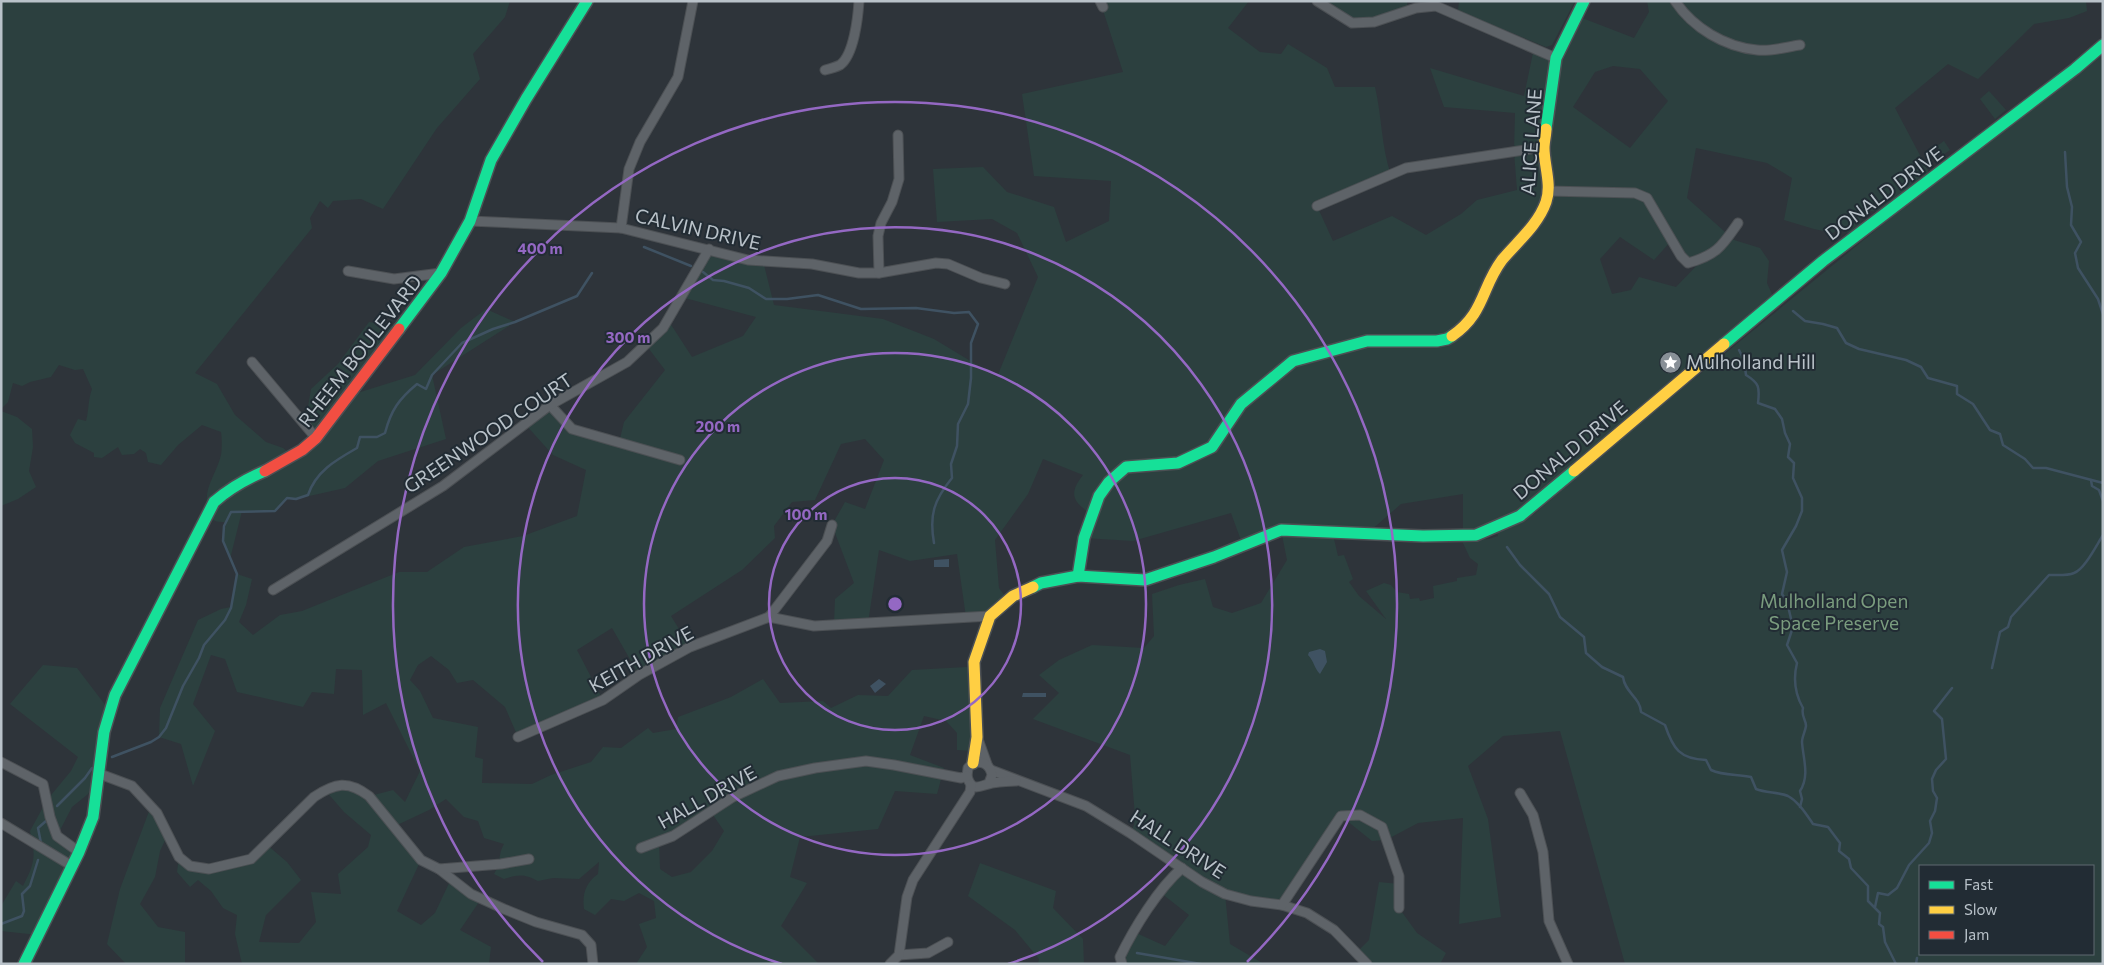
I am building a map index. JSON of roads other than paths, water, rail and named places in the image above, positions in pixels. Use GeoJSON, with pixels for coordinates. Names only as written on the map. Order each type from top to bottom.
{"type":"FeatureCollection","features":[{"type":"Feature","properties":{"kind":"street","name":"RHEEM BOULEVARD"},"geometry":{"type":"LineString","coordinates":[[24,964],[79,852],[93,818],[104,732],[115,695],[197,531],[214,502],[226,491],[278,465],[302,450],[316,438],[350,396],[441,273],[470,221],[491,160],[526,99],[587,1]]}},
{"type":"Feature","properties":{"kind":"street"},"geometry":{"type":"LineString","coordinates":[[621,228],[629,169],[640,142],[678,77],[693,1]]}},
{"type":"Feature","properties":{"kind":"street"},"geometry":{"type":"LineString","coordinates":[[825,70],[840,64],[848,53],[858,22],[859,1]]}},
{"type":"Feature","properties":{"kind":"street"},"geometry":{"type":"LineString","coordinates":[[1317,1],[1352,23],[1374,22],[1416,8],[1436,6],[1556,58]]}},
{"type":"Feature","properties":{"kind":"street","name":"ALICE LANE"},"geometry":{"type":"LineString","coordinates":[[1078,576],[1084,538],[1099,496],[1126,467],[1178,463],[1212,448],[1241,404],[1293,361],[1367,341],[1425,342],[1447,338],[1466,326],[1475,314],[1501,262],[1538,218],[1546,202],[1548,191],[1544,147],[1556,58],[1584,1]]}},
{"type":"Feature","properties":{"kind":"street"},"geometry":{"type":"LineString","coordinates":[[1675,1],[1696,24],[1725,43],[1758,51],[1800,45]]}},
{"type":"Feature","properties":{"kind":"street","name":"DONALD DRIVE"},"geometry":{"type":"LineString","coordinates":[[973,763],[977,738],[974,662],[990,616],[1013,596],[1034,586],[1078,576],[1144,580],[1214,557],[1281,530],[1423,536],[1476,535],[1520,516],[1823,261],[2067,75],[2103,44]]}},
{"type":"Feature","properties":{"kind":"street"},"geometry":{"type":"LineString","coordinates":[[878,273],[878,236],[899,179],[898,135]]}},
{"type":"Feature","properties":{"kind":"street"},"geometry":{"type":"LineString","coordinates":[[1316,206],[1406,168],[1544,147]]}},
{"type":"Feature","properties":{"kind":"street"},"geometry":{"type":"LineString","coordinates":[[1548,191],[1635,193],[1646,198],[1681,256],[1688,263],[1703,259],[1720,249],[1738,223]]}},
{"type":"Feature","properties":{"kind":"street","name":"CALVIN DRIVE"},"geometry":{"type":"LineString","coordinates":[[470,221],[621,228],[748,260],[812,264],[858,273],[878,273],[936,263],[948,264],[981,278],[1005,284]]}},
{"type":"Feature","properties":{"kind":"street","name":"GREENWOOD COURT"},"geometry":{"type":"LineString","coordinates":[[273,590],[443,486],[550,405],[628,362],[663,328],[709,249]]}},
{"type":"Feature","properties":{"kind":"street"},"geometry":{"type":"LineString","coordinates":[[348,271],[394,279],[441,273]]}},
{"type":"Feature","properties":{"kind":"street"},"geometry":{"type":"LineString","coordinates":[[252,362],[316,438]]}},
{"type":"Feature","properties":{"kind":"street"},"geometry":{"type":"LineString","coordinates":[[550,405],[572,429],[680,460]]}},
{"type":"Feature","properties":{"kind":"street"},"geometry":{"type":"LineString","coordinates":[[832,525],[826,541],[769,618],[814,626],[990,616]]}},
{"type":"Feature","properties":{"kind":"street","name":"KEITH DRIVE"},"geometry":{"type":"LineString","coordinates":[[518,737],[603,700],[638,675],[690,647],[769,618]]}},
{"type":"Feature","properties":{"kind":"street","name":"DONALD DRIVE"},"geometry":{"type":"LineString","coordinates":[[977,738],[989,767]]}},
{"type":"Feature","properties":{"kind":"street","name":"HALL DRIVE"},"geometry":{"type":"LineString","coordinates":[[641,848],[667,840],[733,797],[778,776],[816,768],[866,761],[961,778],[966,776]]}},
{"type":"Feature","properties":{"kind":"street"},"geometry":{"type":"LineString","coordinates":[[1,762],[43,784],[50,817],[57,836],[79,852]]}},
{"type":"Feature","properties":{"kind":"street"},"geometry":{"type":"LineString","coordinates":[[890,964],[899,955],[907,897],[913,880],[970,792],[971,785],[966,776],[968,768],[977,762],[989,767],[992,778],[989,783],[981,787],[971,785]]}},
{"type":"Feature","properties":{"kind":"street","name":"HALL DRIVE"},"geometry":{"type":"LineString","coordinates":[[989,767],[1086,806],[1130,833],[1202,882],[1225,894],[1251,901],[1282,905],[1307,913],[1334,930],[1367,964]]}},
{"type":"Feature","properties":{"kind":"street"},"geometry":{"type":"LineString","coordinates":[[100,774],[132,786],[157,813],[179,857],[190,866],[209,869],[250,859],[314,797],[336,785],[347,785],[359,789],[370,796],[421,860],[439,869],[471,894],[536,922],[582,935],[591,945],[593,964]]}},
{"type":"Feature","properties":{"kind":"street","name":"HALL DRIVE"},"geometry":{"type":"LineString","coordinates":[[989,783],[1019,780]]}},
{"type":"Feature","properties":{"kind":"street"},"geometry":{"type":"LineString","coordinates":[[1520,793],[1533,815],[1543,852],[1550,921],[1568,964]]}},
{"type":"Feature","properties":{"kind":"street"},"geometry":{"type":"LineString","coordinates":[[1282,905],[1341,816],[1360,815],[1382,827],[1398,876],[1399,908]]}},
{"type":"Feature","properties":{"kind":"street"},"geometry":{"type":"LineString","coordinates":[[1,823],[72,866]]}},
{"type":"Feature","properties":{"kind":"street"},"geometry":{"type":"LineString","coordinates":[[439,869],[501,864],[529,859]]}},
{"type":"Feature","properties":{"kind":"street"},"geometry":{"type":"LineString","coordinates":[[1122,964],[1120,957],[1142,917],[1169,879],[1182,868]]}},
{"type":"Feature","properties":{"kind":"street"},"geometry":{"type":"LineString","coordinates":[[899,955],[928,953],[948,942]]}},
{"type":"Feature","properties":{"kind":"water"},"geometry":{"type":"Polygon","coordinates":[[[949,559],[949,567],[934,567],[934,560],[949,559]]]}},
{"type":"Feature","properties":{"kind":"water"},"geometry":{"type":"Polygon","coordinates":[[[1320,649],[1325,651],[1327,662],[1320,674],[1308,655],[1309,652],[1320,649]]]}},
{"type":"Feature","properties":{"kind":"water"},"geometry":{"type":"Polygon","coordinates":[[[879,679],[886,684],[875,693],[870,686],[879,679]]]}},
{"type":"Feature","properties":{"kind":"water"},"geometry":{"type":"Polygon","coordinates":[[[1023,693],[1046,693],[1046,697],[1022,697],[1023,693]]]}},
{"type":"Feature","properties":{"kind":"waterway"},"geometry":{"type":"LineString","coordinates":[[2065,152],[2067,187],[2072,207],[2071,225],[2081,242],[2075,253],[2078,268],[2098,299],[2103,314]]}},
{"type":"Feature","properties":{"kind":"waterway"},"geometry":{"type":"LineString","coordinates":[[644,247],[691,266]]}},
{"type":"Feature","properties":{"kind":"waterway"},"geometry":{"type":"LineString","coordinates":[[703,272],[713,280],[749,288],[766,299],[787,299],[818,295],[861,309],[916,308],[954,313],[969,312],[978,324],[971,343],[971,378],[968,404],[958,424],[957,446],[951,464],[952,478],[934,508],[932,524],[934,543]]}},
{"type":"Feature","properties":{"kind":"waterway"},"geometry":{"type":"LineString","coordinates":[[112,757],[159,737],[166,728],[183,686],[204,645],[225,620],[231,608],[237,574],[223,541],[224,526],[231,512],[275,511],[287,498],[296,499],[308,495],[321,473],[334,462],[357,448],[360,437],[377,437],[385,433],[393,411],[405,395],[417,384],[426,389],[432,375],[462,343],[577,296],[592,273]]}},
{"type":"Feature","properties":{"kind":"waterway"},"geometry":{"type":"LineString","coordinates":[[1793,311],[1805,321],[1837,328],[1846,343],[1859,349],[1906,360],[1921,367],[1928,378],[1957,386],[1957,394],[1973,404],[1990,430],[2000,434],[2003,445],[2025,459],[2033,468],[2046,468],[2103,483]]}},
{"type":"Feature","properties":{"kind":"waterway"},"geometry":{"type":"LineString","coordinates":[[1739,350],[1744,360],[1746,375],[1758,386],[1758,403],[1775,409],[1782,419],[1790,444],[1788,457],[1794,463],[1793,478],[1802,498],[1802,511],[1796,526],[1782,550],[1787,572],[1782,594],[1787,602],[1793,627],[1787,645],[1797,663],[1796,686],[1806,726],[1802,740],[1805,779],[1800,791],[1802,799],[1800,807]]}},
{"type":"Feature","properties":{"kind":"waterway"},"geometry":{"type":"LineString","coordinates":[[2091,480],[2092,486],[2099,490],[2103,501]]}},
{"type":"Feature","properties":{"kind":"waterway"},"geometry":{"type":"LineString","coordinates":[[1992,668],[2000,632],[2008,627],[2011,617],[2049,575],[2068,575],[2078,571],[2090,557],[2103,535]]}},
{"type":"Feature","properties":{"kind":"waterway"},"geometry":{"type":"LineString","coordinates":[[1507,547],[1520,565],[1549,594],[1560,617],[1584,637],[1586,653],[1602,667],[1623,677],[1624,682],[1638,702],[1641,712],[1665,725],[1671,740],[1679,751],[1684,755],[1706,760],[1711,770],[1716,772],[1751,777],[1756,789],[1788,796],[1799,805],[1813,824],[1828,827],[1840,843],[1839,851],[1849,859],[1851,868],[1868,886],[1868,901],[1880,913],[1879,924],[1883,927],[1885,942],[1896,964]]}},
{"type":"Feature","properties":{"kind":"waterway"},"geometry":{"type":"LineString","coordinates":[[1875,907],[1878,893],[1888,895],[1897,888],[1909,865],[1929,843],[1932,833],[1930,821],[1935,811],[1937,798],[1933,791],[1932,779],[1936,770],[1946,759],[1942,719],[1934,711],[1952,688]]}},
{"type":"Feature","properties":{"kind":"waterway"},"geometry":{"type":"LineString","coordinates":[[57,806],[85,778],[92,768]]}},
{"type":"Feature","properties":{"kind":"waterway"},"geometry":{"type":"LineString","coordinates":[[41,843],[38,828],[46,821]]}},
{"type":"Feature","properties":{"kind":"waterway"},"geometry":{"type":"LineString","coordinates":[[1,924],[22,916],[24,911],[22,894],[30,886],[38,860]]}},
{"type":"Feature","properties":{"kind":"waterway"},"geometry":{"type":"LineString","coordinates":[[1137,953],[1201,964]]}},
{"type":"Feature","properties":{"kind":"waterway"},"geometry":{"type":"LineString","coordinates":[[1916,964],[1917,958]]}},
{"type":"Feature","properties":{"kind":"place","name":"Mulholland Hill"},"geometry":{"type":"Point","coordinates":[1670,362]}},
{"type":"Feature","properties":{"kind":"park label","name":"Mulholland Open Space Preserve"},"geometry":{"type":"Point","coordinates":[1834,612]}}]}
